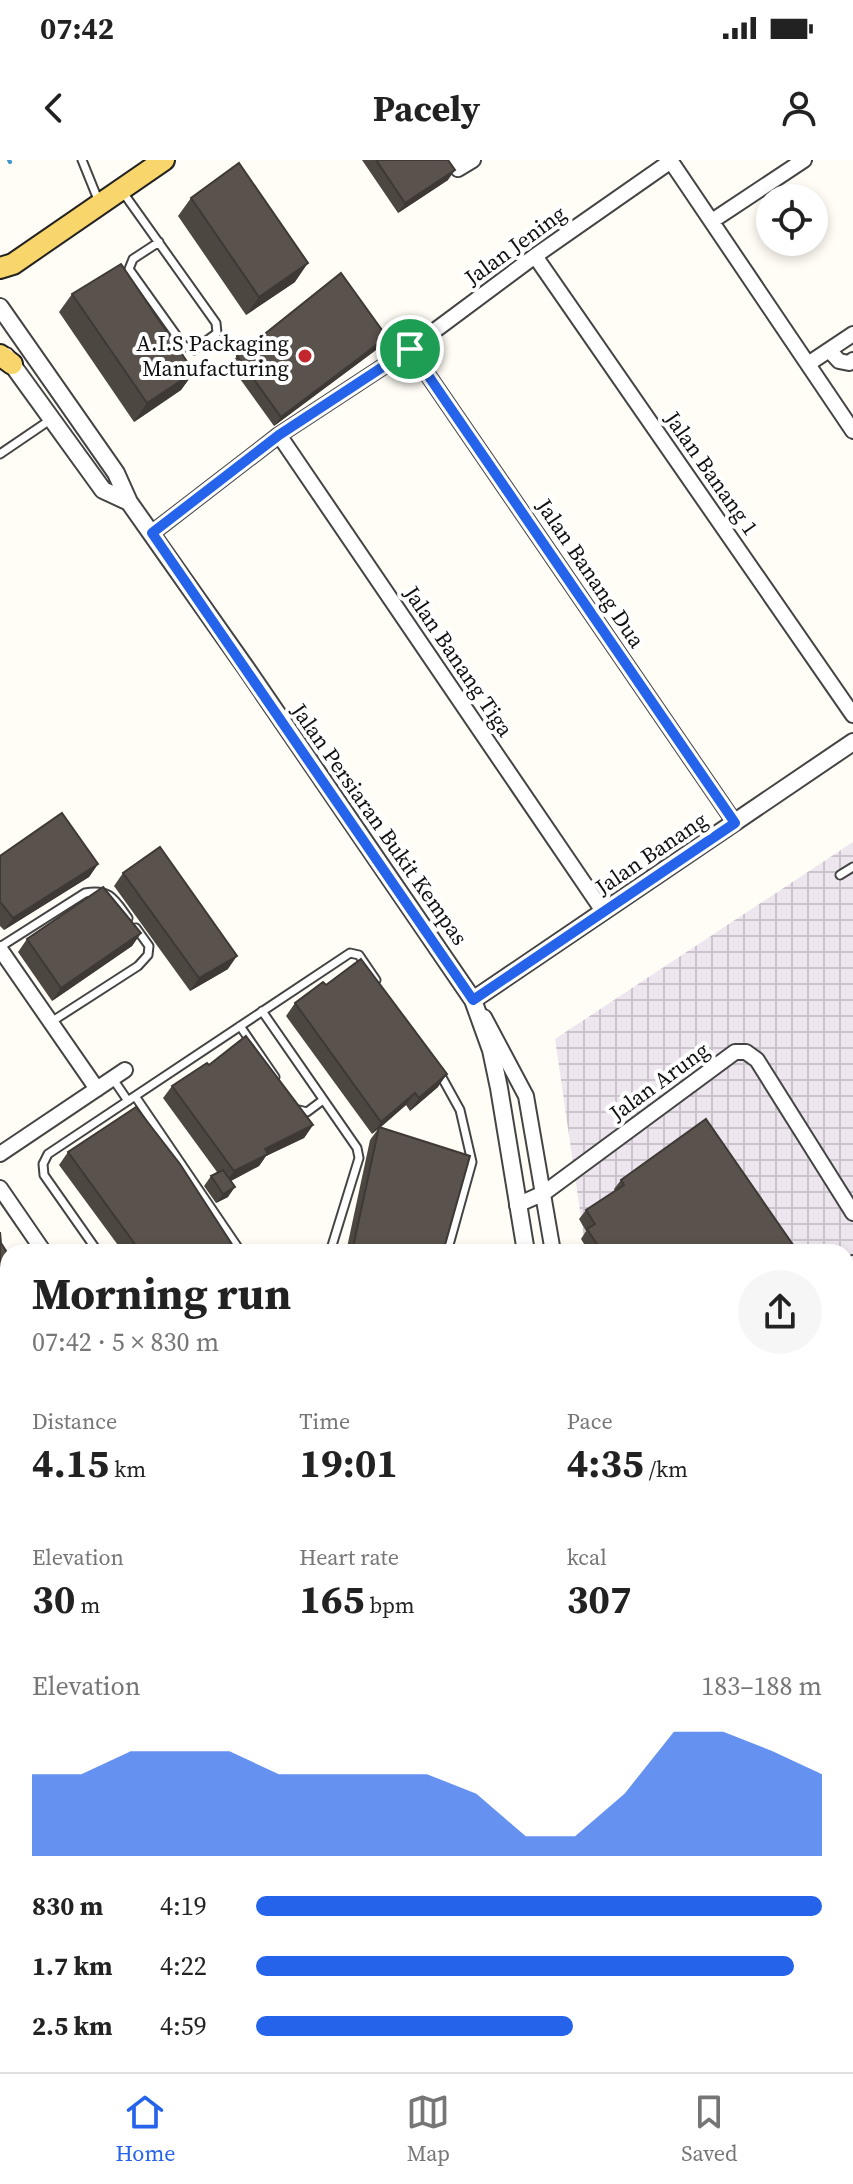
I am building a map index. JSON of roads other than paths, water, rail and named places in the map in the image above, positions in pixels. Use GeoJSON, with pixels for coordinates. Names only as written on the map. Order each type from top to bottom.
{"type":"FeatureCollection","features":[{"type":"Feature","properties":{"kind":"main road"},"geometry":{"type":"LineString","coordinates":[[0,284],[6,266],[164,160]]}},
{"type":"Feature","properties":{"kind":"street"},"geometry":{"type":"LineString","coordinates":[[450,160],[458,169],[473,160]]}},
{"type":"Feature","properties":{"kind":"street"},"geometry":{"type":"LineString","coordinates":[[712,221],[804,160]]}},
{"type":"Feature","properties":{"kind":"street"},"geometry":{"type":"LineString","coordinates":[[671,161],[853,431]]}},
{"type":"Feature","properties":{"kind":"street","name":"Jalan Jening"},"geometry":{"type":"LineString","coordinates":[[152,533],[279,435],[410,349],[535,256],[671,161]]}},
{"type":"Feature","properties":{"kind":"street","name":"Jalan Banang 1"},"geometry":{"type":"LineString","coordinates":[[535,256],[853,715]]}},
{"type":"Feature","properties":{"kind":"street","name":"Jalan Persiaran Bukit Kempas"},"geometry":{"type":"LineString","coordinates":[[0,307],[116,473],[129,502],[473,1000],[491,1050],[524,1244]]}},
{"type":"Feature","properties":{"kind":"street"},"geometry":{"type":"LineString","coordinates":[[808,364],[853,334]]}},
{"type":"Feature","properties":{"kind":"street","name":"Jalan Persiaran Bukit Kempas"},"geometry":{"type":"LineString","coordinates":[[0,347],[6,360],[103,490],[129,502]]}},
{"type":"Feature","properties":{"kind":"street","name":"Jalan Banang Dua"},"geometry":{"type":"LineString","coordinates":[[410,349],[735,823]]}},
{"type":"Feature","properties":{"kind":"street"},"geometry":{"type":"LineString","coordinates":[[829,350],[839,361],[849,363],[853,360]]}},
{"type":"Feature","properties":{"kind":"street","name":"Jalan Banang Tiga"},"geometry":{"type":"LineString","coordinates":[[279,435],[603,911]]}},
{"type":"Feature","properties":{"kind":"street","name":"Jalan Banang"},"geometry":{"type":"LineString","coordinates":[[473,1000],[853,742]]}},
{"type":"Feature","properties":{"kind":"street"},"geometry":{"type":"LineString","coordinates":[[0,948],[97,1089]]}},
{"type":"Feature","properties":{"kind":"street"},"geometry":{"type":"LineString","coordinates":[[473,1000],[526,1096],[552,1244]]}},
{"type":"Feature","properties":{"kind":"street","name":"Jalan Arung"},"geometry":{"type":"LineString","coordinates":[[517,1205],[544,1193],[735,1052],[746,1052],[757,1060],[853,1213]]}},
{"type":"Feature","properties":{"kind":"street"},"geometry":{"type":"LineString","coordinates":[[0,1154],[119,1074]]}},
{"type":"Feature","properties":{"kind":"street"},"geometry":{"type":"LineString","coordinates":[[0,1188],[38,1244]]}},
{"type":"Feature","properties":{"kind":"lane"},"geometry":{"type":"LineString","coordinates":[[82,160],[100,204]]}},
{"type":"Feature","properties":{"kind":"lane"},"geometry":{"type":"LineString","coordinates":[[121,189],[159,242],[218,328],[214,337],[194,350],[184,346],[129,269],[133,259],[159,242]]}},
{"type":"Feature","properties":{"kind":"lane"},"geometry":{"type":"LineString","coordinates":[[0,454],[52,418]]}},
{"type":"Feature","properties":{"kind":"lane"},"geometry":{"type":"LineString","coordinates":[[840,875],[853,867]]}},
{"type":"Feature","properties":{"kind":"lane"},"geometry":{"type":"LineString","coordinates":[[0,948],[85,893],[98,890],[109,894],[149,946],[148,955],[138,966],[51,1022]]}},
{"type":"Feature","properties":{"kind":"lane"},"geometry":{"type":"LineString","coordinates":[[92,1244],[44,1175],[43,1164],[48,1154],[354,951],[386,994]]}},
{"type":"Feature","properties":{"kind":"lane"},"geometry":{"type":"LineString","coordinates":[[262,1011],[357,1148],[359,1158],[332,1244]]}},
{"type":"Feature","properties":{"kind":"lane"},"geometry":{"type":"LineString","coordinates":[[240,1026],[285,1091]]}},
{"type":"Feature","properties":{"kind":"lane"},"geometry":{"type":"LineString","coordinates":[[430,1059],[460,1110],[472,1162],[449,1244]]}},
{"type":"Feature","properties":{"kind":"lane"},"geometry":{"type":"LineString","coordinates":[[119,1074],[132,1098],[235,1244]]}},
{"type":"Feature","properties":{"kind":"lane"},"geometry":{"type":"LineString","coordinates":[[294,1104],[303,1113],[323,1100]]}},
{"type":"Feature","properties":{"kind":"place","name":"A.I.S Packaging Manufacturing"},"geometry":{"type":"Point","coordinates":[305,356]}}]}
